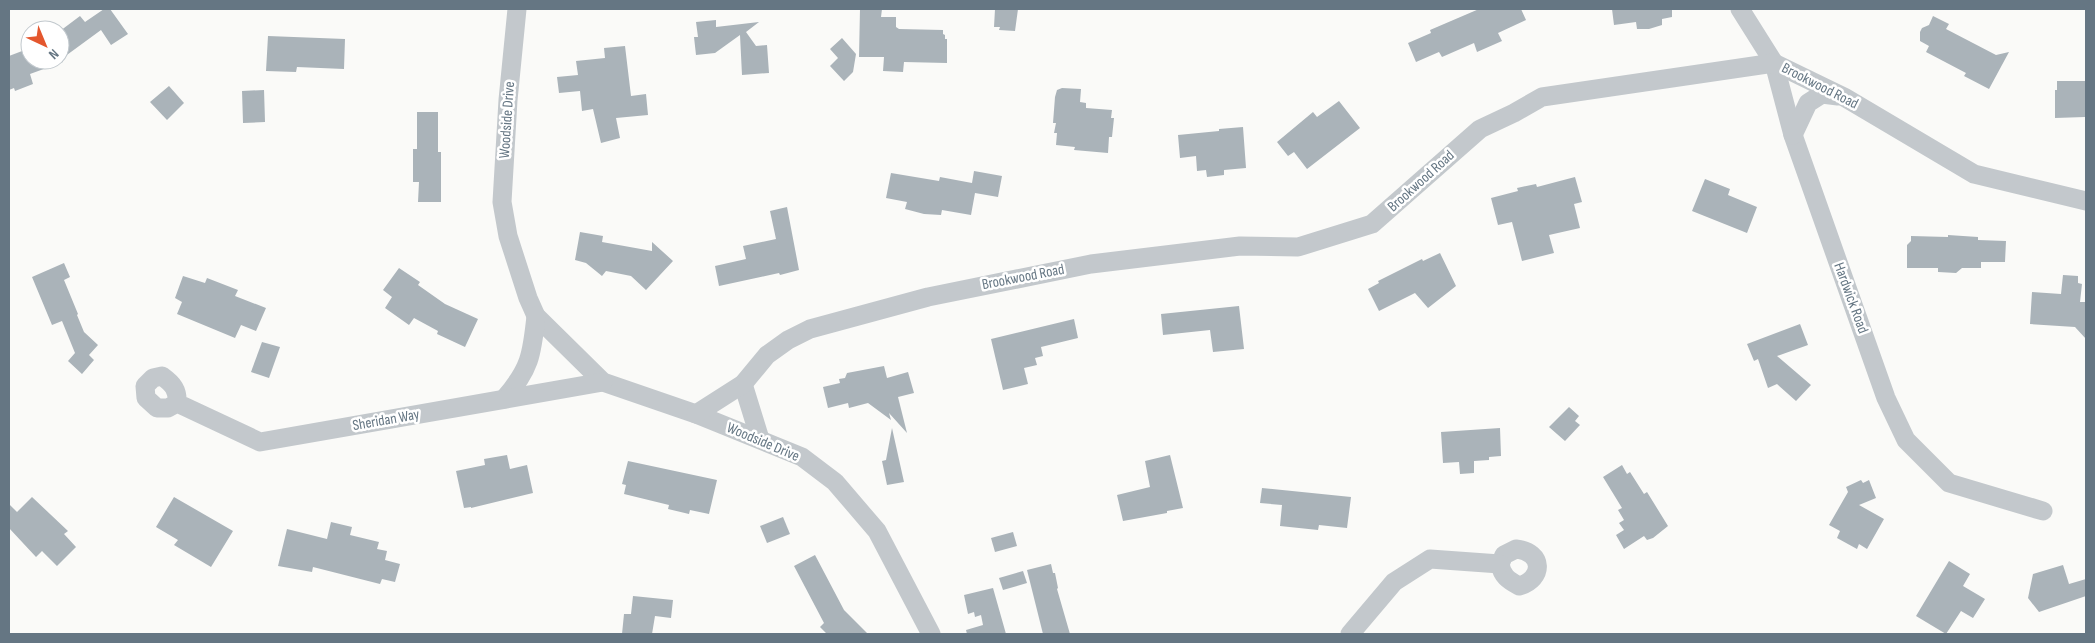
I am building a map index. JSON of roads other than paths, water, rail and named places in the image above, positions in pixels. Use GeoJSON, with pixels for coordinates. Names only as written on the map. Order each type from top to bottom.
{"type":"FeatureCollection","features":[{"type":"Feature","properties":{"kind":"street","name":"Woodside Drive"},"geometry":{"type":"LineString","coordinates":[[517,9],[502,202],[508,236],[528,298],[536,316],[603,382],[696,414],[802,457],[835,482],[877,531],[931,634]]}},
{"type":"Feature","properties":{"kind":"street","name":"Hardwick Road"},"geometry":{"type":"LineString","coordinates":[[1740,9],[1774,63],[1793,135],[1886,398],[1906,440],[1948,483],[2043,511]]}},
{"type":"Feature","properties":{"kind":"street","name":"Brookwood Road"},"geometry":{"type":"LineString","coordinates":[[696,414],[743,384],[767,355],[788,340],[810,329],[928,297],[1091,264],[1240,246],[1298,247],[1372,224],[1480,129],[1542,97],[1774,63],[1844,97],[1974,174],[2086,201]]}},
{"type":"Feature","properties":{"kind":"street"},"geometry":{"type":"LineString","coordinates":[[1793,135],[1808,103],[1822,94],[1844,97]]}},
{"type":"Feature","properties":{"kind":"street","name":"Woodside Drive"},"geometry":{"type":"LineString","coordinates":[[504,399],[520,380],[532,352],[536,316]]}},
{"type":"Feature","properties":{"kind":"street","name":"Sheridan Way"},"geometry":{"type":"LineString","coordinates":[[177,403],[260,442],[603,382]]}},
{"type":"Feature","properties":{"kind":"street"},"geometry":{"type":"LineString","coordinates":[[743,384],[760,439]]}},
{"type":"Feature","properties":{"kind":"street"},"geometry":{"type":"LineString","coordinates":[[1350,634],[1394,582],[1430,559],[1500,564]]}}]}
